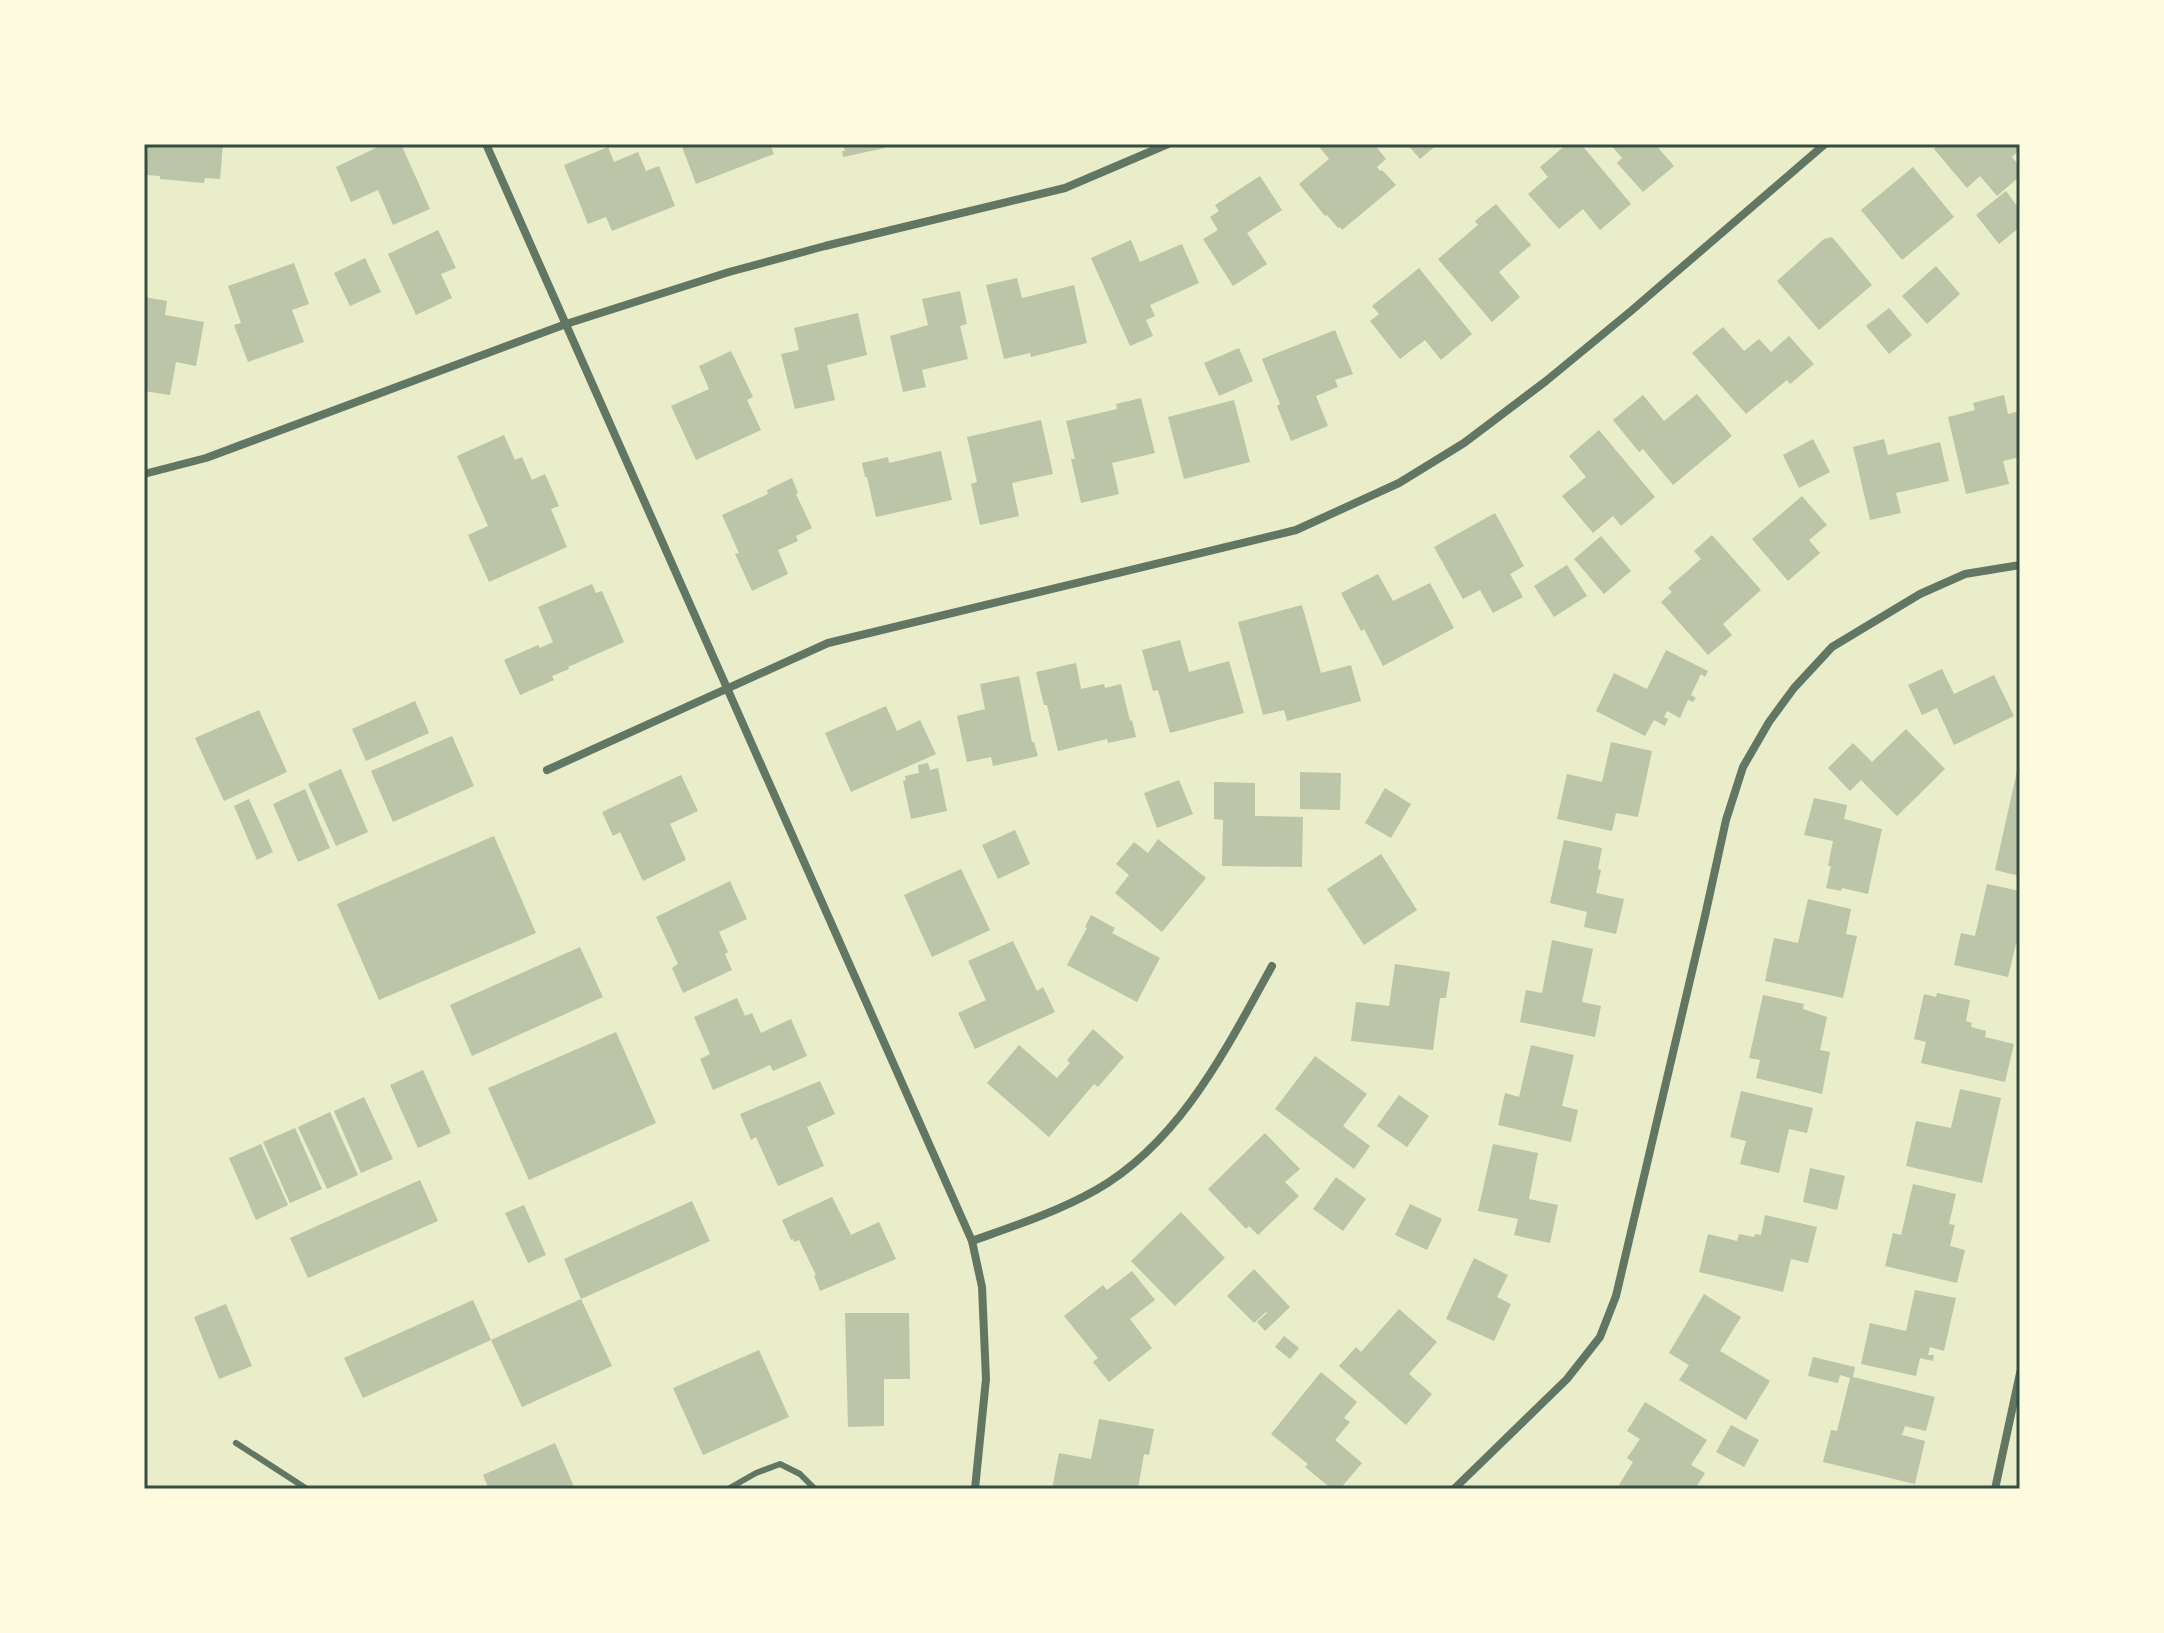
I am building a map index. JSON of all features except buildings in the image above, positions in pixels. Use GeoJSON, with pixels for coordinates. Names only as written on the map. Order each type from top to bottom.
{"type":"FeatureCollection","features":[{"type":"Feature","properties":{"kind":"street"},"geometry":{"type":"LineString","coordinates":[[486,144],[972,1241],[982,1287],[986,1379],[975,1489]]}},
{"type":"Feature","properties":{"kind":"street"},"geometry":{"type":"LineString","coordinates":[[144,474],[206,458],[566,324],[729,272],[1065,188],[1168,144]]}},
{"type":"Feature","properties":{"kind":"street"},"geometry":{"type":"LineString","coordinates":[[547,770],[828,643],[1296,530],[1399,483],[1464,443],[1546,381],[1825,144]]}},
{"type":"Feature","properties":{"kind":"street"},"geometry":{"type":"LineString","coordinates":[[1454,1489],[1567,1379],[1600,1337],[1616,1296],[1726,820],[1743,767],[1769,722],[1794,688],[1832,647],[1878,618],[1920,594],[1965,574],[2020,565]]}},
{"type":"Feature","properties":{"kind":"street"},"geometry":{"type":"LineString","coordinates":[[972,1241],[1053,1212],[1098,1189],[1142,1158],[1181,1114],[1220,1059],[1272,966]]}},
{"type":"Feature","properties":{"kind":"street"},"geometry":{"type":"LineString","coordinates":[[1995,1489],[2020,1373]]}},
{"type":"Feature","properties":{"kind":"lane"},"geometry":{"type":"LineString","coordinates":[[236,1443],[307,1489]]}},
{"type":"Feature","properties":{"kind":"lane"},"geometry":{"type":"LineString","coordinates":[[728,1489],[780,1464],[800,1474],[815,1489]]}}]}
